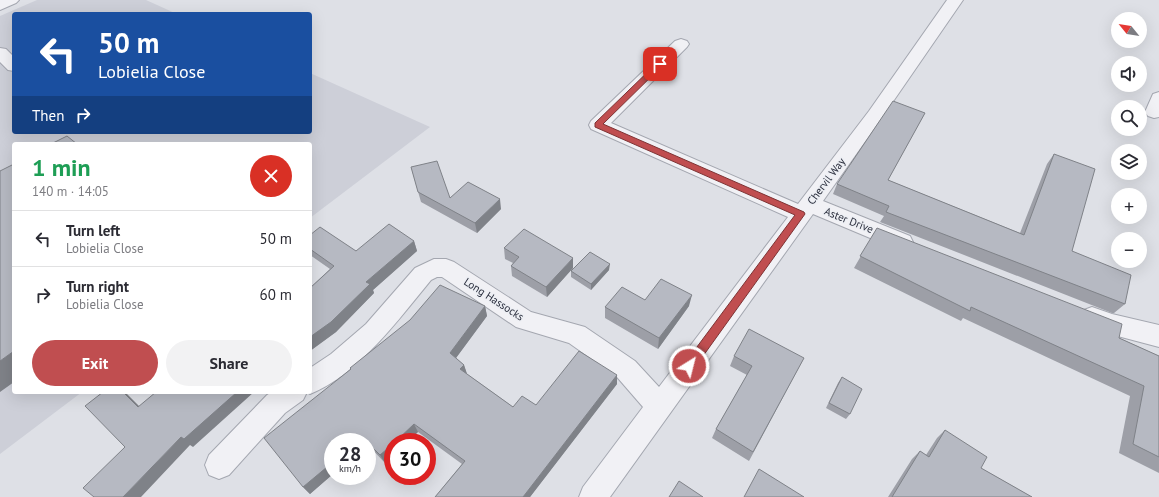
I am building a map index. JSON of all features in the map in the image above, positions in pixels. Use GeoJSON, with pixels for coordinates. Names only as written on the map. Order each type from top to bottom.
{"type":"FeatureCollection","features":[{"type":"Feature","properties":{"kind":"street"},"geometry":{"type":"LineString","coordinates":[[0,5],[11,0]]}},
{"type":"Feature","properties":{"kind":"street","name":"Chervil Way"},"geometry":{"type":"LineString","coordinates":[[652,417],[875,114],[955,0]]}},
{"type":"Feature","properties":{"kind":"street","name":"Aster Drive"},"geometry":{"type":"LineString","coordinates":[[681,44],[598,125],[805,209],[924,250]]}},
{"type":"Feature","properties":{"kind":"street"},"geometry":{"type":"LineString","coordinates":[[0,53],[12,64]]}},
{"type":"Feature","properties":{"kind":"street","name":"Long Hassocks"},"geometry":{"type":"LineString","coordinates":[[312,381],[340,362],[375,331],[423,274],[434,268],[446,268],[524,320],[576,334],[626,369],[658,405],[652,417]]}},
{"type":"Feature","properties":{"kind":"street"},"geometry":{"type":"LineString","coordinates":[[1074,310],[1110,324],[1159,336]]}},
{"type":"Feature","properties":{"kind":"street"},"geometry":{"type":"LineString","coordinates":[[219,465],[276,404],[291,394]]}},
{"type":"Feature","properties":{"kind":"street"},"geometry":{"type":"LineString","coordinates":[[594,497],[652,417]]}},
{"type":"Feature","properties":{"kind":"shaded area"},"geometry":{"type":"Polygon","coordinates":[[[37,0],[146,0],[173,12],[12,12],[12,134],[312,134],[312,74],[430,127],[312,216],[312,142],[12,142],[12,394],[79,394],[0,454],[0,16],[37,0]]]}},
{"type":"Feature","properties":{"kind":"building"},"geometry":{"type":"Polygon","coordinates":[[[893,101],[925,113],[888,180],[1024,235],[1054,154],[1095,169],[1072,251],[1131,275],[1125,304],[886,212],[889,206],[837,184],[893,101]]]}},
{"type":"Feature","properties":{"kind":"building"},"geometry":{"type":"Polygon","coordinates":[[[67,136],[74,142],[55,142],[67,136]]]}},
{"type":"Feature","properties":{"kind":"building"},"geometry":{"type":"Polygon","coordinates":[[[437,161],[450,198],[468,182],[500,199],[475,223],[418,192],[411,167],[437,161]]]}},
{"type":"Feature","properties":{"kind":"building"},"geometry":{"type":"Polygon","coordinates":[[[12,165],[12,352],[0,361],[0,171],[12,165]]]}},
{"type":"Feature","properties":{"kind":"building"},"geometry":{"type":"Polygon","coordinates":[[[389,224],[414,241],[366,282],[370,284],[331,322],[312,336],[312,286],[334,266],[312,250],[312,233],[320,227],[356,251],[389,224]]]}},
{"type":"Feature","properties":{"kind":"building"},"geometry":{"type":"Polygon","coordinates":[[[877,228],[1122,324],[1119,338],[1159,356],[1159,457],[1133,444],[1144,386],[971,307],[970,311],[860,256],[877,228]]]}},
{"type":"Feature","properties":{"kind":"building"},"geometry":{"type":"Polygon","coordinates":[[[524,229],[573,258],[546,287],[511,266],[519,257],[504,248],[524,229]]]}},
{"type":"Feature","properties":{"kind":"building"},"geometry":{"type":"Polygon","coordinates":[[[590,252],[610,264],[591,284],[571,271],[590,252]]]}},
{"type":"Feature","properties":{"kind":"building"},"geometry":{"type":"Polygon","coordinates":[[[661,279],[692,295],[659,338],[605,307],[622,287],[645,300],[661,279]]]}},
{"type":"Feature","properties":{"kind":"building"},"geometry":{"type":"Polygon","coordinates":[[[440,285],[485,306],[450,353],[464,365],[460,369],[513,407],[522,396],[536,405],[579,351],[617,375],[523,497],[435,497],[465,461],[436,440],[436,433],[426,433],[414,424],[404,433],[384,433],[384,452],[380,455],[376,451],[376,433],[324,433],[324,470],[303,487],[264,438],[410,320],[440,285]]]}},
{"type":"Feature","properties":{"kind":"building"},"geometry":{"type":"Polygon","coordinates":[[[749,329],[804,358],[753,452],[716,429],[752,366],[734,356],[749,329]]]}},
{"type":"Feature","properties":{"kind":"building"},"geometry":{"type":"Polygon","coordinates":[[[842,377],[862,389],[850,414],[829,403],[842,377]]]}},
{"type":"Feature","properties":{"kind":"building"},"geometry":{"type":"Polygon","coordinates":[[[100,394],[125,394],[138,407],[154,394],[235,394],[184,439],[181,437],[123,497],[94,497],[83,488],[125,447],[85,406],[100,394]]]}},
{"type":"Feature","properties":{"kind":"building"},"geometry":{"type":"Polygon","coordinates":[[[945,430],[987,457],[981,468],[1032,497],[892,497],[920,451],[929,457],[945,430]]]}},
{"type":"Feature","properties":{"kind":"building"},"geometry":{"type":"Polygon","coordinates":[[[759,469],[804,497],[744,497],[759,469]]]}},
{"type":"Feature","properties":{"kind":"building"},"geometry":{"type":"Polygon","coordinates":[[[679,481],[703,497],[669,497],[679,481]]]}},
{"type":"Feature","properties":{"kind":"route"},"geometry":{"type":"LineString","coordinates":[[660,64],[598,125],[801,214],[689,366]]}}]}
